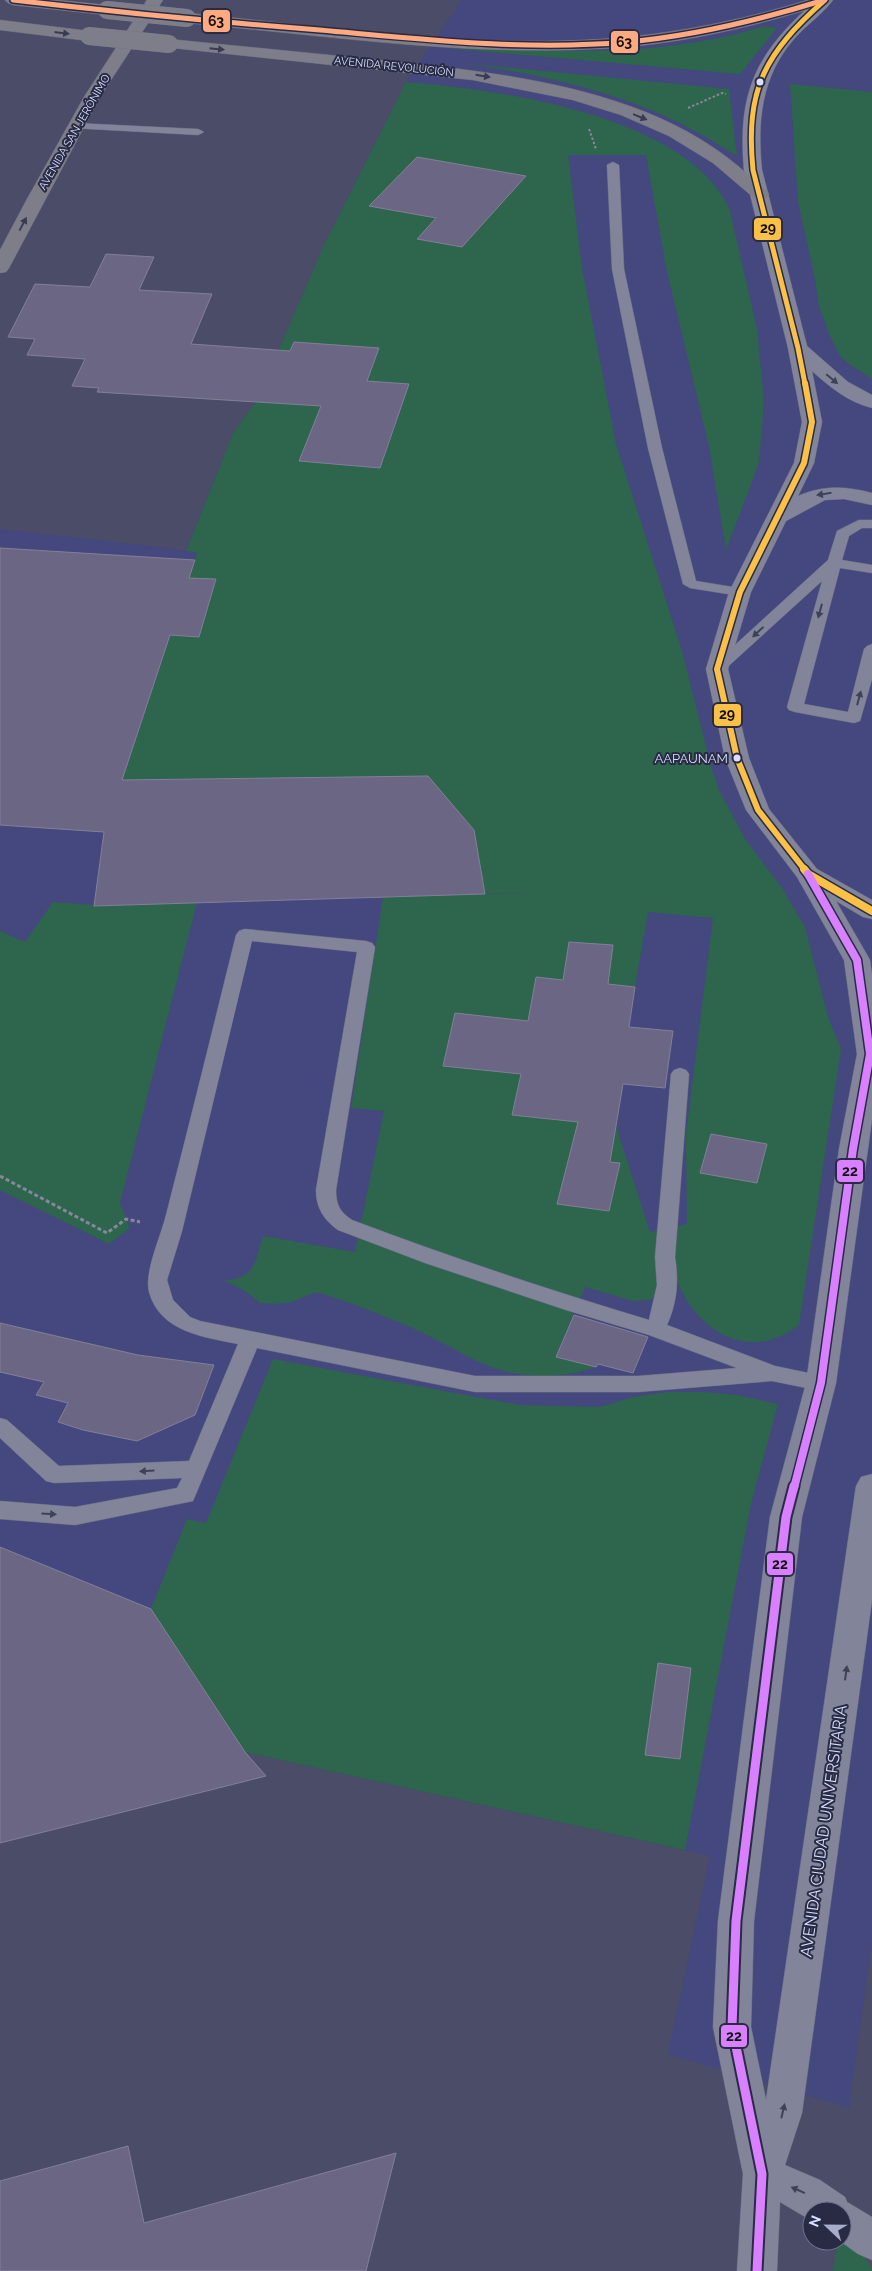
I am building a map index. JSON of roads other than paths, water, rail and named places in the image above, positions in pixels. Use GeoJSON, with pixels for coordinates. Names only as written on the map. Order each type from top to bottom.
{"type":"FeatureCollection","features":[{"type":"Feature","properties":{"kind":"main road"},"geometry":{"type":"LineString","coordinates":[[12,0],[186,18],[434,40],[572,45],[632,41],[699,31],[766,17],[825,0]]}},
{"type":"Feature","properties":{"kind":"main road","name":"AVENIDA SAN JERÓNIMO"},"geometry":{"type":"LineString","coordinates":[[0,268],[75,126],[136,27],[155,0]]}},
{"type":"Feature","properties":{"kind":"main road"},"geometry":{"type":"LineString","coordinates":[[34,30],[61,6]]}},
{"type":"Feature","properties":{"kind":"main road","name":"AVENIDA REVOLUCIÓN"},"geometry":{"type":"LineString","coordinates":[[0,25],[89,36],[471,74],[572,94],[633,114],[684,137],[726,164],[760,194]]}},
{"type":"Feature","properties":{"kind":"street"},"geometry":{"type":"LineString","coordinates":[[825,0],[797,25],[779,46],[759,81],[752,102],[749,132],[753,170],[798,348],[812,422],[804,463],[740,592],[717,670],[737,758],[758,810],[808,874],[872,911]]}},
{"type":"Feature","properties":{"kind":"street"},"geometry":{"type":"LineString","coordinates":[[798,348],[840,386],[858,397],[872,402]]}},
{"type":"Feature","properties":{"kind":"street"},"geometry":{"type":"LineString","coordinates":[[779,516],[807,498],[823,493],[847,492],[872,499]]}},
{"type":"Feature","properties":{"kind":"street","name":"AVENIDA CIUDAD UNIVERSITARIA"},"geometry":{"type":"LineString","coordinates":[[757,2271],[762,2174],[732,2027],[736,1921],[786,1517],[821,1383],[853,1149],[871,1054],[857,960],[808,874]]}},
{"type":"Feature","properties":{"kind":"street","name":"AVENIDA CIUDAD UNIVERSITARIA"},"geometry":{"type":"LineString","coordinates":[[762,2174],[783,2113],[869,1529],[872,1486]]}},
{"type":"Feature","properties":{"kind":"street"},"geometry":{"type":"LineString","coordinates":[[762,2174],[806,2194],[816,2201]]}},
{"type":"Feature","properties":{"kind":"street"},"geometry":{"type":"LineString","coordinates":[[852,2226],[872,2240]]}},
{"type":"Feature","properties":{"kind":"lane"},"geometry":{"type":"LineString","coordinates":[[75,126],[198,132]]}},
{"type":"Feature","properties":{"kind":"lane"},"geometry":{"type":"LineString","coordinates":[[613,165],[618,269],[655,448],[690,584],[740,592]]}},
{"type":"Feature","properties":{"kind":"lane"},"geometry":{"type":"LineString","coordinates":[[872,524],[859,524],[842,534],[796,707],[854,718],[872,649]]}},
{"type":"Feature","properties":{"kind":"lane"},"geometry":{"type":"LineString","coordinates":[[833,563],[872,569]]}},
{"type":"Feature","properties":{"kind":"lane"},"geometry":{"type":"LineString","coordinates":[[717,670],[833,563]]}},
{"type":"Feature","properties":{"kind":"lane"},"geometry":{"type":"LineString","coordinates":[[772,1373],[638,1384],[475,1384],[196,1328],[183,1322],[165,1305],[159,1293],[156,1280],[172,1231],[245,935],[366,948],[326,1190],[325,1200],[334,1218],[345,1225],[432,1258],[573,1305],[655,1329],[772,1373],[821,1383]]}},
{"type":"Feature","properties":{"kind":"lane"},"geometry":{"type":"LineString","coordinates":[[655,1329],[664,1311],[668,1293],[665,1257],[680,1074]]}},
{"type":"Feature","properties":{"kind":"lane"},"geometry":{"type":"LineString","coordinates":[[0,1510],[74,1516],[185,1495],[251,1338]]}},
{"type":"Feature","properties":{"kind":"lane"},"geometry":{"type":"LineString","coordinates":[[0,1426],[54,1475],[196,1469]]}},
{"type":"Feature","properties":{"kind":"place","name":"AAPAUNAM"},"geometry":{"type":"Point","coordinates":[737,758]}}]}
